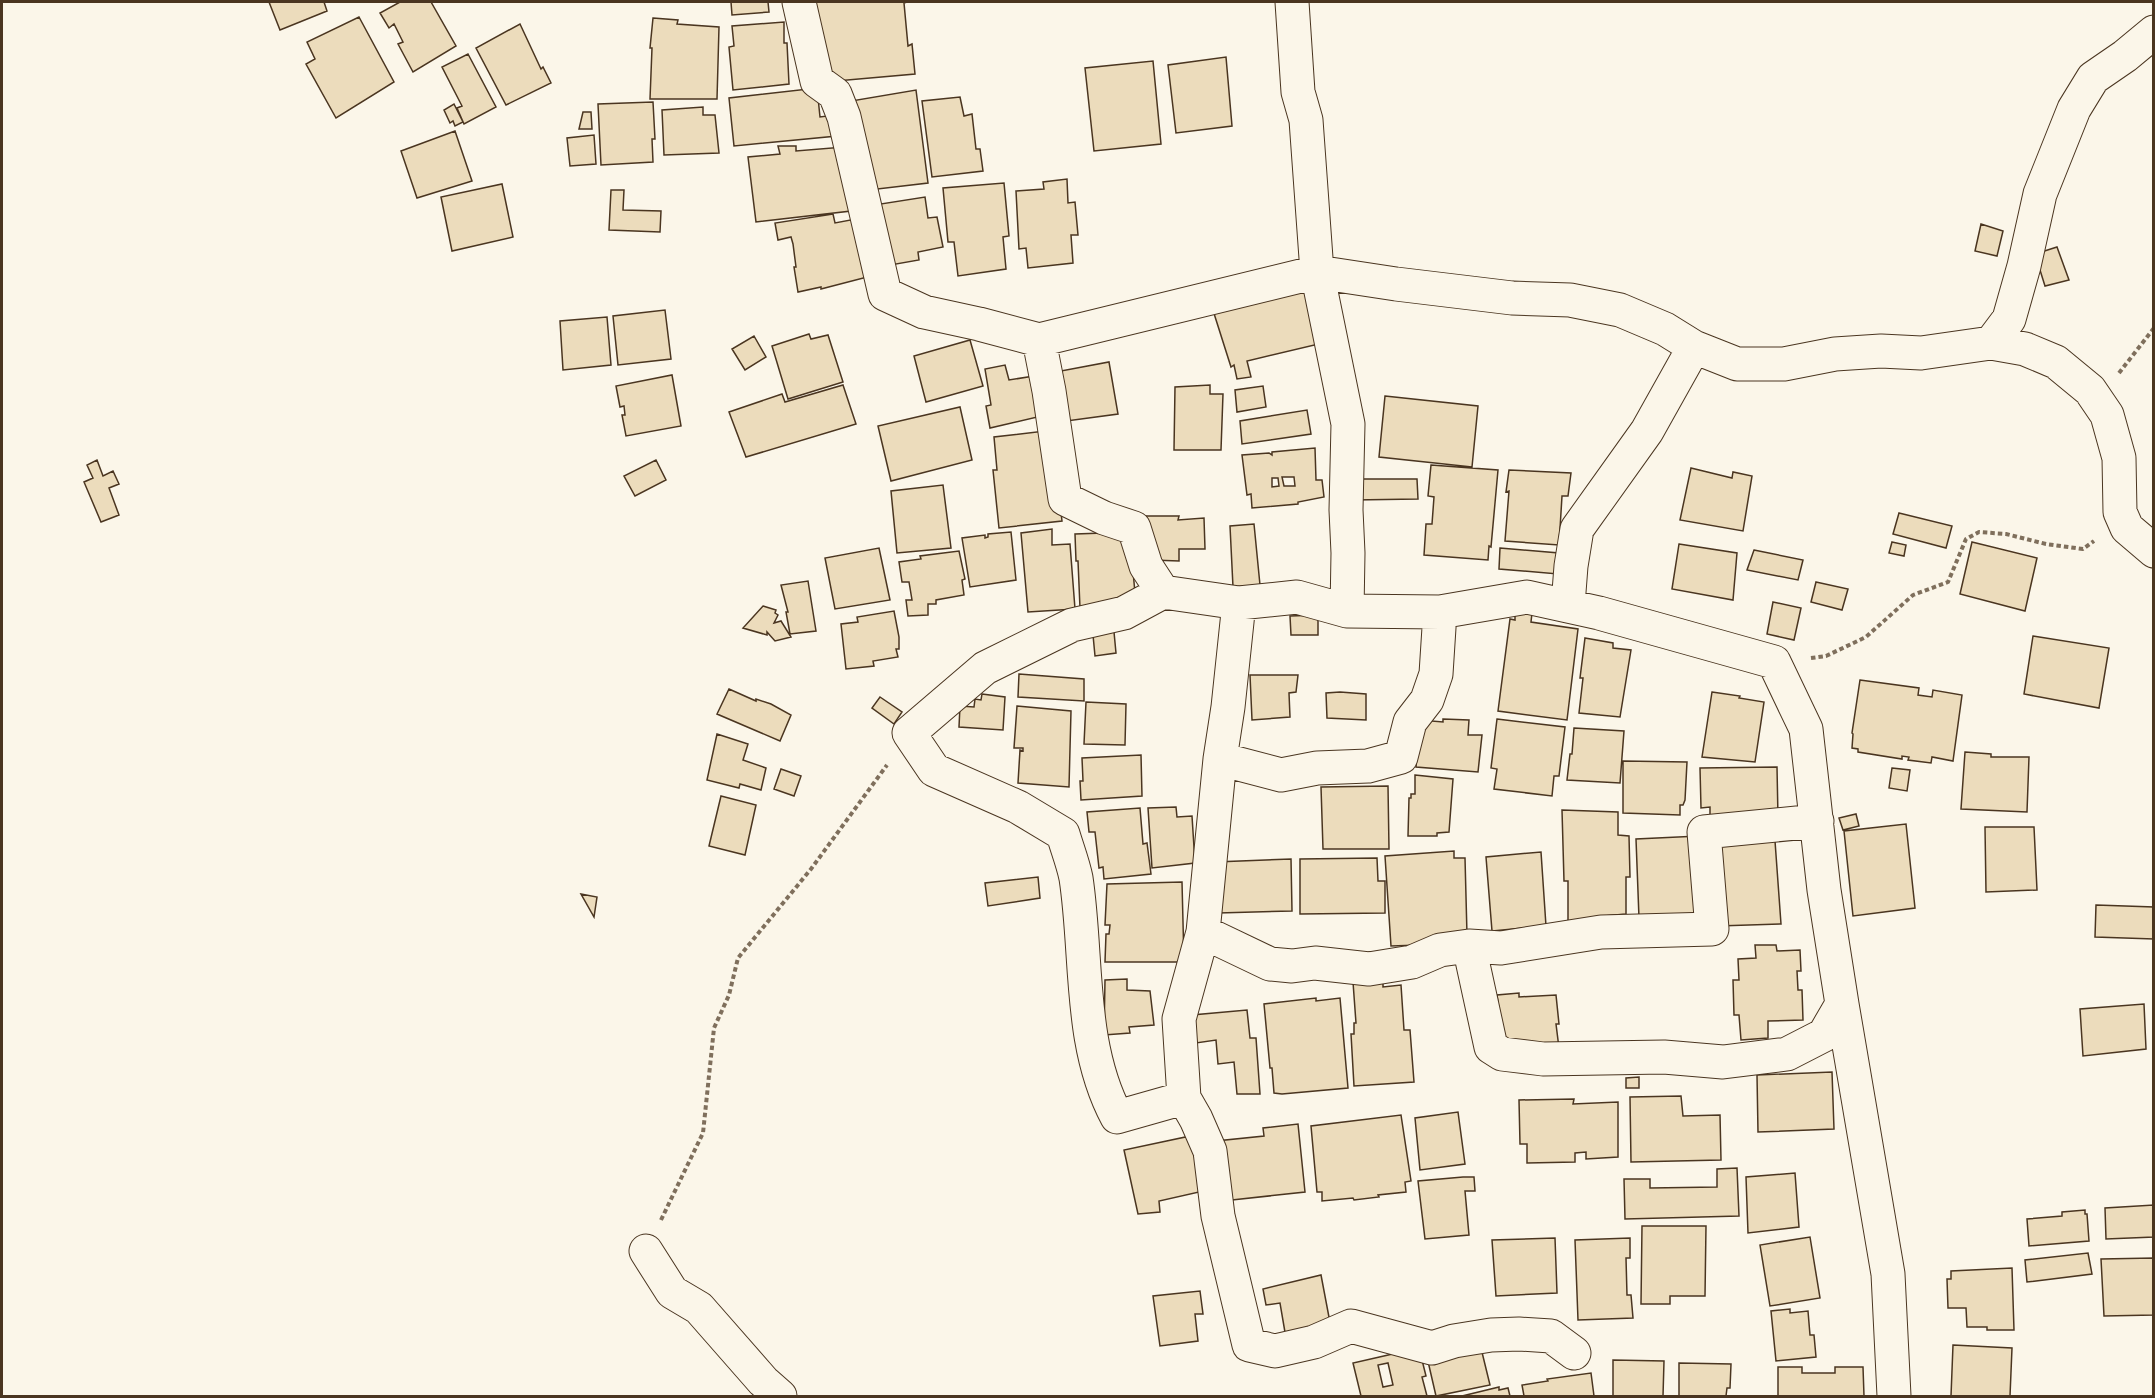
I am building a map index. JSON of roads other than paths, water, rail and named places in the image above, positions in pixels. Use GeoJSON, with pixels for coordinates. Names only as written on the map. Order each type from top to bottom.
{"type":"FeatureCollection","features":[{"type":"Feature","properties":{"kind":"street"},"geometry":{"type":"LineString","coordinates":[[800,2],[817,81],[835,94],[844,117],[885,294],[924,312],[1039,340],[1317,272],[1512,298],[1570,300],[1590,304],[1629,314],[1665,328],[1694,347],[1737,364],[1784,364],[1835,354],[1881,351],[1921,353],[1991,343],[2025,349],[2056,362],[2090,390],[2107,415],[2118,458],[2120,512],[2127,528],[2154,551]]}},
{"type":"Feature","properties":{"kind":"street"},"geometry":{"type":"LineString","coordinates":[[1292,2],[1298,92],[1306,120],[1317,272],[1348,424],[1347,611]]}},
{"type":"Feature","properties":{"kind":"street"},"geometry":{"type":"LineString","coordinates":[[1991,343],[2009,319],[2024,266],[2040,194],[2074,109],[2093,78],[2154,32]]}},
{"type":"Feature","properties":{"kind":"street"},"geometry":{"type":"LineString","coordinates":[[1039,340],[1065,499],[1104,518],[1134,528],[1146,566],[1163,592]]}},
{"type":"Feature","properties":{"kind":"street"},"geometry":{"type":"LineString","coordinates":[[1568,605],[1577,529],[1647,431],[1694,347]]}},
{"type":"Feature","properties":{"kind":"street"},"geometry":{"type":"LineString","coordinates":[[1184,1098],[1117,1117],[1106,1096],[1091,1042],[1078,894],[1075,874],[1063,834],[1018,807],[934,770],[909,733],[985,668],[1072,626],[1125,613],[1163,592],[1239,603],[1297,597],[1347,611],[1440,612],[1527,597],[1568,605],[1774,662],[1806,729],[1824,890],[1888,1274],[1894,1396]]}},
{"type":"Feature","properties":{"kind":"street"},"geometry":{"type":"LineString","coordinates":[[1239,603],[1220,759],[1203,932],[1179,1018],[1184,1098],[1210,1151],[1218,1216],[1249,1345],[1275,1351],[1314,1342],[1351,1326],[1432,1348],[1454,1341],[1491,1335],[1551,1336],[1574,1353]]}},
{"type":"Feature","properties":{"kind":"street"},"geometry":{"type":"LineString","coordinates":[[1220,759],[1281,775],[1317,768],[1368,766],[1401,757],[1410,722],[1427,700],[1436,674],[1440,612]]}},
{"type":"Feature","properties":{"kind":"street"},"geometry":{"type":"LineString","coordinates":[[1203,932],[1270,964],[1292,966],[1315,963],[1369,969],[1412,962],[1440,950],[1469,946],[1501,948],[1600,932],[1712,929],[1704,832],[1817,821]]}},
{"type":"Feature","properties":{"kind":"street"},"geometry":{"type":"LineString","coordinates":[[1469,946],[1491,1047],[1503,1054],[1543,1059],[1664,1057],[1723,1062],[1787,1054],[1824,1035],[1842,1004]]}},
{"type":"Feature","properties":{"kind":"street"},"geometry":{"type":"LineString","coordinates":[[646,1251],[672,1292],[699,1308],[762,1381],[780,1396]]}}]}
